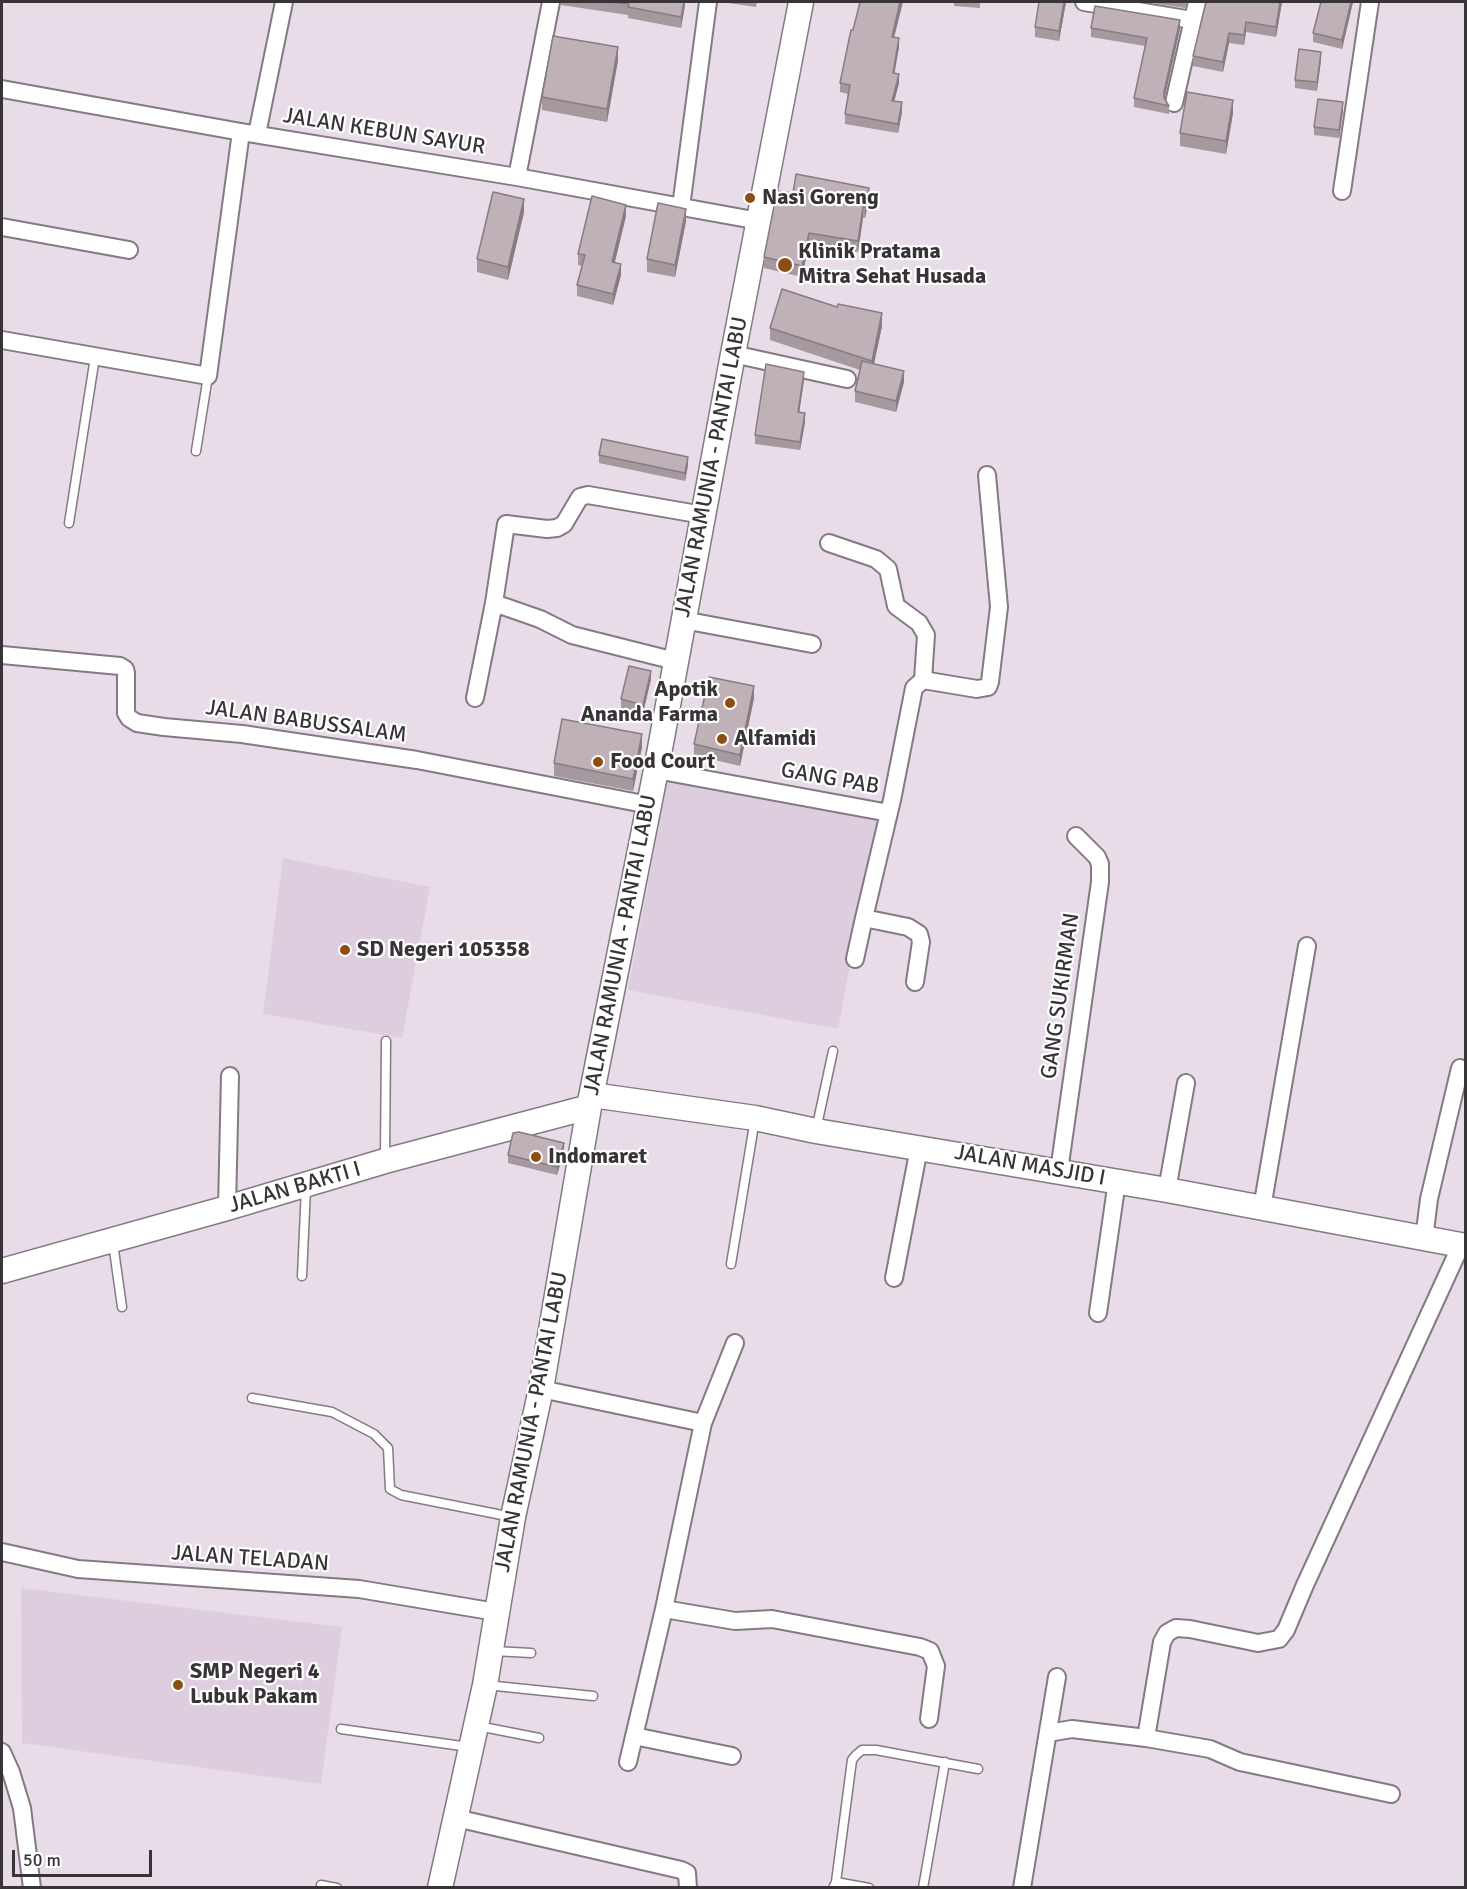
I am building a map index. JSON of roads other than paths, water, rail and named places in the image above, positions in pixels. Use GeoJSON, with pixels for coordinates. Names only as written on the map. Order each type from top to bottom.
{"type":"FeatureCollection","features":[{"type":"Feature","properties":{"kind":"main road","name":"JALAN RAMUNIA - PANTAI LABU"},"geometry":{"type":"LineString","coordinates":[[440,1887],[486,1685],[513,1517],[541,1389],[591,1101],[801,2]]}},
{"type":"Feature","properties":{"kind":"main road","name":"JALAN MASJID I"},"geometry":{"type":"LineString","coordinates":[[591,1101],[755,1118],[816,1131],[1117,1181],[1463,1245]]}},
{"type":"Feature","properties":{"kind":"main road","name":"JALAN BAKTI I"},"geometry":{"type":"LineString","coordinates":[[2,1270],[227,1208],[591,1101]]}},
{"type":"Feature","properties":{"kind":"street"},"geometry":{"type":"LineString","coordinates":[[2,340],[208,376],[249,133],[284,2]]}},
{"type":"Feature","properties":{"kind":"street"},"geometry":{"type":"LineString","coordinates":[[518,177],[551,2]]}},
{"type":"Feature","properties":{"kind":"street"},"geometry":{"type":"LineString","coordinates":[[681,207],[708,2]]}},
{"type":"Feature","properties":{"kind":"street"},"geometry":{"type":"LineString","coordinates":[[1084,2],[1192,20]]}},
{"type":"Feature","properties":{"kind":"street"},"geometry":{"type":"LineString","coordinates":[[1174,103],[1197,2]]}},
{"type":"Feature","properties":{"kind":"street"},"geometry":{"type":"LineString","coordinates":[[1342,191],[1370,2]]}},
{"type":"Feature","properties":{"kind":"street","name":"JALAN KEBUN SAYUR"},"geometry":{"type":"LineString","coordinates":[[2,89],[249,133],[518,177],[759,221]]}},
{"type":"Feature","properties":{"kind":"street"},"geometry":{"type":"LineString","coordinates":[[2,228],[129,250]]}},
{"type":"Feature","properties":{"kind":"street"},"geometry":{"type":"LineString","coordinates":[[733,354],[847,380]]}},
{"type":"Feature","properties":{"kind":"street"},"geometry":{"type":"LineString","coordinates":[[923,680],[977,689],[988,687],[990,682],[999,607],[987,475]]}},
{"type":"Feature","properties":{"kind":"street"},"geometry":{"type":"LineString","coordinates":[[475,698],[494,603],[506,525],[547,530],[556,528],[564,524],[580,497],[588,495],[703,515]]}},
{"type":"Feature","properties":{"kind":"street"},"geometry":{"type":"LineString","coordinates":[[829,543],[876,559],[888,569],[896,606],[919,623],[926,635],[923,680],[914,688],[889,813],[855,959]]}},
{"type":"Feature","properties":{"kind":"street"},"geometry":{"type":"LineString","coordinates":[[494,603],[540,619],[572,635],[675,662]]}},
{"type":"Feature","properties":{"kind":"street"},"geometry":{"type":"LineString","coordinates":[[683,620],[812,644]]}},
{"type":"Feature","properties":{"kind":"street","name":"JALAN BABUSSALAM"},"geometry":{"type":"LineString","coordinates":[[2,655],[120,666],[125,669],[126,673],[126,713],[137,723],[242,734],[417,759],[649,806]]}},
{"type":"Feature","properties":{"kind":"street","name":"GANG PAB"},"geometry":{"type":"LineString","coordinates":[[656,770],[889,813]]}},
{"type":"Feature","properties":{"kind":"street","name":"GANG SUKIRMAN"},"geometry":{"type":"LineString","coordinates":[[1059,1171],[1100,882],[1100,864],[1097,857],[1076,836]]}},
{"type":"Feature","properties":{"kind":"street"},"geometry":{"type":"LineString","coordinates":[[864,918],[908,927],[920,933],[921,942],[915,982]]}},
{"type":"Feature","properties":{"kind":"street"},"geometry":{"type":"LineString","coordinates":[[1262,1208],[1307,946]]}},
{"type":"Feature","properties":{"kind":"street"},"geometry":{"type":"LineString","coordinates":[[1424,1239],[1429,1199],[1460,1068]]}},
{"type":"Feature","properties":{"kind":"street"},"geometry":{"type":"LineString","coordinates":[[227,1208],[230,1076]]}},
{"type":"Feature","properties":{"kind":"street"},"geometry":{"type":"LineString","coordinates":[[1167,1190],[1186,1083]]}},
{"type":"Feature","properties":{"kind":"street"},"geometry":{"type":"LineString","coordinates":[[894,1278],[919,1148]]}},
{"type":"Feature","properties":{"kind":"street"},"geometry":{"type":"LineString","coordinates":[[1098,1313],[1117,1181]]}},
{"type":"Feature","properties":{"kind":"street"},"geometry":{"type":"LineString","coordinates":[[1146,1738],[1162,1642],[1167,1633],[1176,1628],[1190,1629],[1258,1643],[1279,1640],[1286,1630],[1463,1245]]}},
{"type":"Feature","properties":{"kind":"street"},"geometry":{"type":"LineString","coordinates":[[627,1762],[664,1610],[703,1423],[735,1343]]}},
{"type":"Feature","properties":{"kind":"street"},"geometry":{"type":"LineString","coordinates":[[541,1389],[703,1423]]}},
{"type":"Feature","properties":{"kind":"street","name":"JALAN TELADAN"},"geometry":{"type":"LineString","coordinates":[[2,1552],[78,1569],[359,1589],[496,1612]]}},
{"type":"Feature","properties":{"kind":"street"},"geometry":{"type":"LineString","coordinates":[[664,1610],[735,1621],[772,1619],[920,1647],[930,1652],[936,1666],[929,1719]]}},
{"type":"Feature","properties":{"kind":"street"},"geometry":{"type":"LineString","coordinates":[[1022,1887],[1057,1677]]}},
{"type":"Feature","properties":{"kind":"street"},"geometry":{"type":"LineString","coordinates":[[1048,1733],[1072,1729],[1210,1749],[1240,1762],[1391,1794]]}},
{"type":"Feature","properties":{"kind":"street"},"geometry":{"type":"LineString","coordinates":[[634,1736],[732,1756]]}},
{"type":"Feature","properties":{"kind":"street"},"geometry":{"type":"LineString","coordinates":[[2,1752],[6,1773],[22,1808],[32,1887]]}},
{"type":"Feature","properties":{"kind":"street"},"geometry":{"type":"LineString","coordinates":[[456,1818],[681,1870],[687,1874],[688,1887]]}},
{"type":"Feature","properties":{"kind":"lane"},"geometry":{"type":"LineString","coordinates":[[69,523],[95,357]]}},
{"type":"Feature","properties":{"kind":"lane"},"geometry":{"type":"LineString","coordinates":[[196,451],[208,376]]}},
{"type":"Feature","properties":{"kind":"lane"},"geometry":{"type":"LineString","coordinates":[[385,1161],[386,1041]]}},
{"type":"Feature","properties":{"kind":"lane"},"geometry":{"type":"LineString","coordinates":[[816,1131],[833,1050]]}},
{"type":"Feature","properties":{"kind":"lane"},"geometry":{"type":"LineString","coordinates":[[731,1264],[755,1118]]}},
{"type":"Feature","properties":{"kind":"lane"},"geometry":{"type":"LineString","coordinates":[[302,1276],[306,1184]]}},
{"type":"Feature","properties":{"kind":"lane"},"geometry":{"type":"LineString","coordinates":[[113,1240],[122,1307]]}},
{"type":"Feature","properties":{"kind":"lane"},"geometry":{"type":"LineString","coordinates":[[252,1398],[332,1412],[374,1434],[388,1448],[390,1489],[401,1495],[513,1517]]}},
{"type":"Feature","properties":{"kind":"lane"},"geometry":{"type":"LineString","coordinates":[[490,1651],[531,1653]]}},
{"type":"Feature","properties":{"kind":"lane"},"geometry":{"type":"LineString","coordinates":[[486,1685],[593,1696]]}},
{"type":"Feature","properties":{"kind":"lane"},"geometry":{"type":"LineString","coordinates":[[341,1729],[475,1737],[539,1738]]}},
{"type":"Feature","properties":{"kind":"lane"},"geometry":{"type":"LineString","coordinates":[[869,1887],[835,1885],[852,1760],[855,1755],[862,1750],[876,1750],[978,1769]]}},
{"type":"Feature","properties":{"kind":"lane"},"geometry":{"type":"LineString","coordinates":[[923,1887],[945,1762]]}},
{"type":"Feature","properties":{"kind":"lane"},"geometry":{"type":"LineString","coordinates":[[321,1885],[338,1887]]}},
{"type":"Feature","properties":{"kind":"place","name":"Nasi Goreng"},"geometry":{"type":"Point","coordinates":[750,198]}},
{"type":"Feature","properties":{"kind":"place","name":"Klinik Pratama Mitra Sehat Husada"},"geometry":{"type":"Point","coordinates":[785,265]}},
{"type":"Feature","properties":{"kind":"place","name":"Apotik Ananda Farma"},"geometry":{"type":"Point","coordinates":[730,703]}},
{"type":"Feature","properties":{"kind":"place","name":"Alfamidi"},"geometry":{"type":"Point","coordinates":[722,739]}},
{"type":"Feature","properties":{"kind":"place","name":"Food Court"},"geometry":{"type":"Point","coordinates":[598,762]}},
{"type":"Feature","properties":{"kind":"place","name":"SD Negeri 105358"},"geometry":{"type":"Point","coordinates":[345,950]}},
{"type":"Feature","properties":{"kind":"place","name":"Indomaret"},"geometry":{"type":"Point","coordinates":[536,1157]}},
{"type":"Feature","properties":{"kind":"place","name":"SMP Negeri 4 Lubuk Pakam"},"geometry":{"type":"Point","coordinates":[178,1685]}}]}
